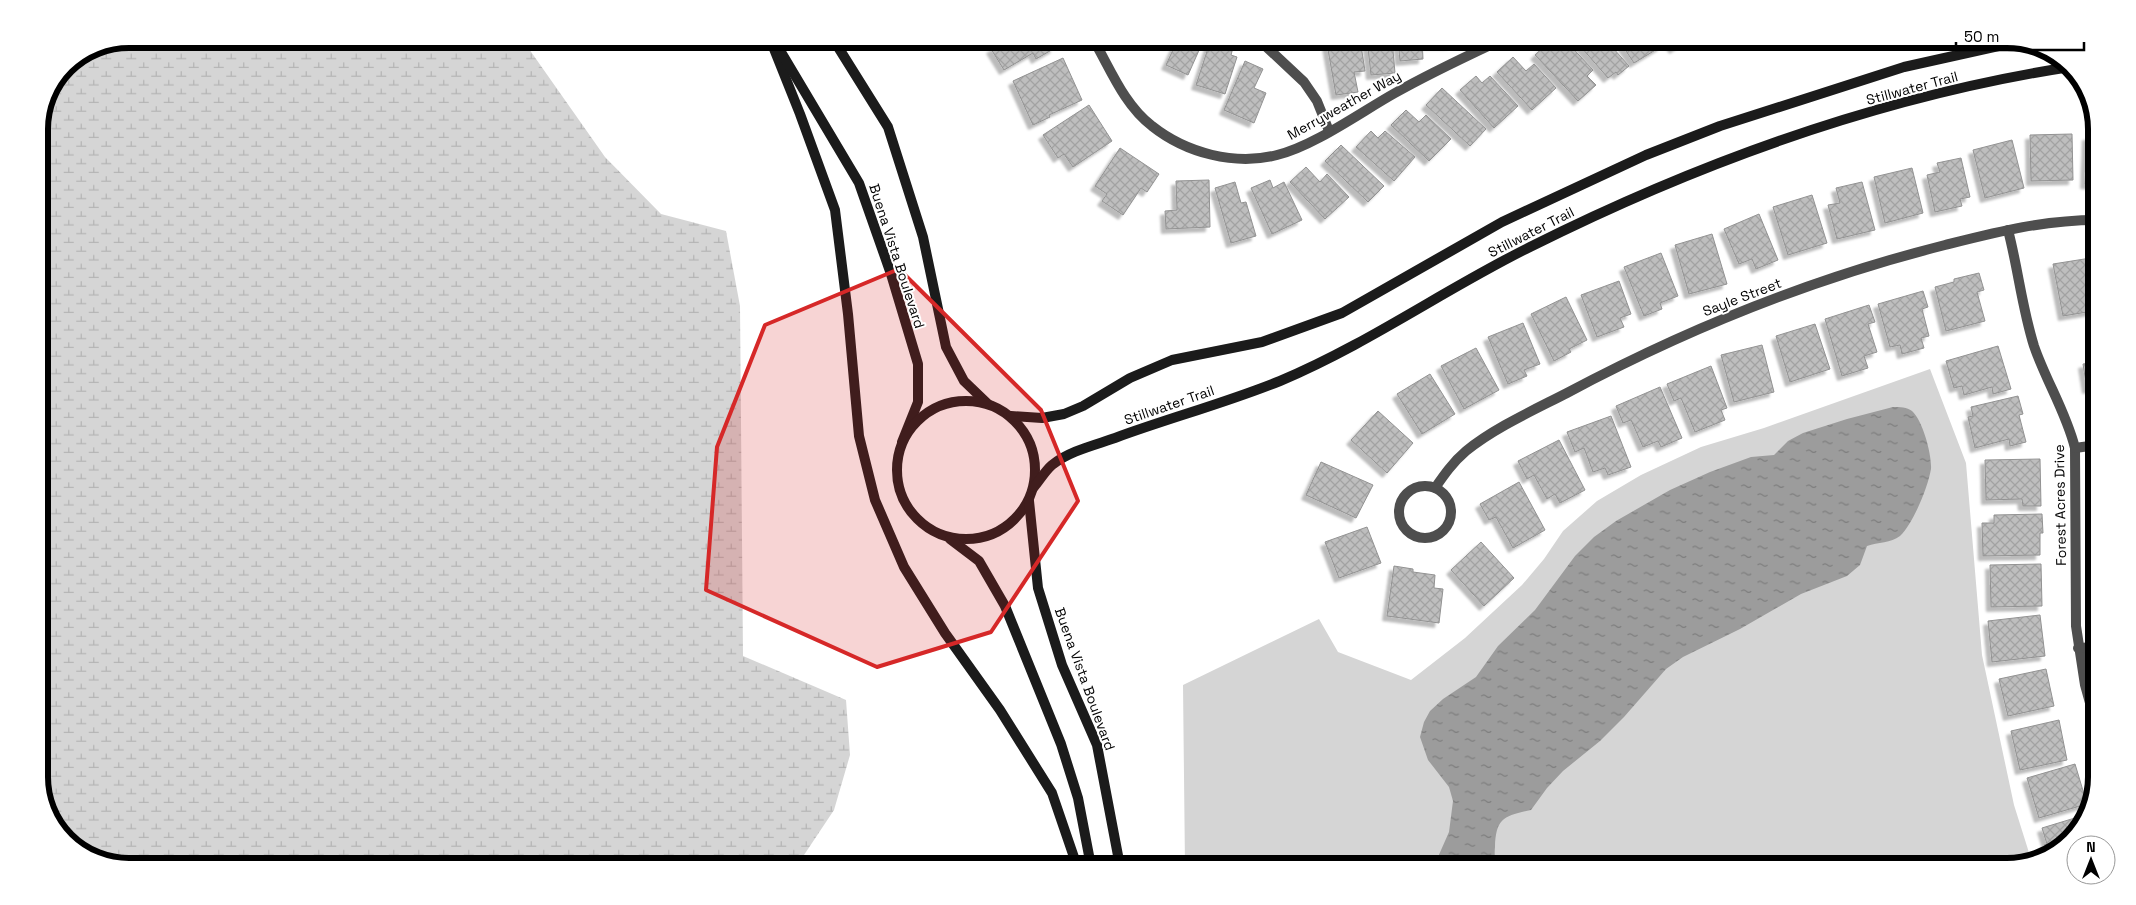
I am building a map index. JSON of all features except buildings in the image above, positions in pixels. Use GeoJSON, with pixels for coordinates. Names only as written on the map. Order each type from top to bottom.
{"type":"FeatureCollection","features":[{"type":"Feature","properties":{"kind":"main road"},"geometry":{"type":"LineString","coordinates":[[774,48],[835,210],[848,314],[859,436],[875,500],[904,567],[944,633],[1000,710],[1052,793],[1074,858]]}},
{"type":"Feature","properties":{"kind":"main road","name":"Buena Vista Boulevard"},"geometry":{"type":"LineString","coordinates":[[776,48],[859,183],[891,274],[918,364],[918,402],[902,442],[897,463],[898,484],[905,504],[919,521],[936,533],[945,536],[957,539],[979,538],[999,532],[1016,518],[1029,501],[1034,487],[1036,471],[1033,451],[1025,433],[1011,416],[988,404],[964,381],[946,347],[923,237],[888,127],[839,48]]}},
{"type":"Feature","properties":{"kind":"main road","name":"Stillwater Trail"},"geometry":{"type":"LineString","coordinates":[[1011,416],[1042,418],[1064,414],[1083,406],[1130,378],[1172,360],[1262,342],[1314,325],[1342,313],[1502,222],[1646,155],[1720,126],[1817,93],[1904,67],[1990,48]]}},
{"type":"Feature","properties":{"kind":"main road","name":"Stillwater Trail"},"geometry":{"type":"LineString","coordinates":[[1034,487],[1052,465],[1072,454],[1240,396],[1335,356],[1526,249],[1599,214],[1693,173],[1807,132],[1926,98],[2062,68]]}},
{"type":"Feature","properties":{"kind":"main road","name":"Buena Vista Boulevard"},"geometry":{"type":"LineString","coordinates":[[902,442],[913,425],[929,411],[941,406],[968,400],[988,404]]}},
{"type":"Feature","properties":{"kind":"main road","name":"Buena Vista Boulevard"},"geometry":{"type":"LineString","coordinates":[[1029,501],[1038,588],[1062,665],[1097,745],[1118,858]]}},
{"type":"Feature","properties":{"kind":"main road","name":"Buena Vista Boulevard"},"geometry":{"type":"LineString","coordinates":[[945,536],[959,544],[979,561],[1005,606],[1061,744],[1078,798],[1089,858]]}},
{"type":"Feature","properties":{"kind":"street","name":"Merryweather Way"},"geometry":{"type":"LineString","coordinates":[[1098,48],[1118,86],[1132,107],[1151,126],[1193,150],[1217,156],[1249,159],[1278,155],[1305,145],[1419,79],[1484,48]]}},
{"type":"Feature","properties":{"kind":"street"},"geometry":{"type":"LineString","coordinates":[[1268,48],[1304,82],[1317,101],[1329,131]]}},
{"type":"Feature","properties":{"kind":"street","name":"Sayle Street"},"geometry":{"type":"LineString","coordinates":[[1435,488],[1451,464],[1467,450],[1612,369],[1672,340],[1741,311],[1831,278],[1915,252],[2043,222],[2088,220]]}},
{"type":"Feature","properties":{"kind":"street","name":"Forest Acres Drive"},"geometry":{"type":"LineString","coordinates":[[2008,230],[2033,343],[2042,368],[2070,428],[2075,448],[2076,626],[2078,648],[2088,696]]}},
{"type":"Feature","properties":{"kind":"street"},"geometry":{"type":"LineString","coordinates":[[2075,448],[2088,446]]}},
{"type":"Feature","properties":{"kind":"street"},"geometry":{"type":"LineString","coordinates":[[1425,486],[1435,488],[1449,502],[1451,512],[1449,522],[1435,536],[1425,538],[1415,536],[1406,530],[1401,522],[1399,512],[1401,502],[1406,494],[1415,488],[1425,486]]}},
{"type":"Feature","properties":{"kind":"street"},"geometry":{"type":"LineString","coordinates":[[2078,648],[2088,647]]}},
{"type":"Feature","properties":{"kind":"highlighted area"},"geometry":{"type":"Polygon","coordinates":[[[899,269],[1041,410],[1078,501],[991,632],[877,667],[706,590],[717,447],[765,325],[899,269]]]}},
{"type":"Feature","properties":{"kind":"green space"},"geometry":{"type":"Polygon","coordinates":[[[128,48],[528,48],[605,157],[661,214],[726,231],[740,306],[743,656],[846,700],[850,755],[834,810],[802,858],[128,858],[98,851],[88,847],[75,837],[61,822],[56,812],[49,792],[48,782],[48,123],[54,98],[61,83],[71,71],[83,61],[98,54],[113,49],[128,48]]]}},
{"type":"Feature","properties":{"kind":"green space"},"geometry":{"type":"Polygon","coordinates":[[[1930,369],[1966,463],[1982,655],[2014,805],[2030,854],[2008,858],[1185,858],[1183,685],[1319,619],[1338,652],[1411,680],[1465,638],[1522,585],[1544,559],[1563,531],[1597,501],[1641,475],[1701,447],[1764,428],[1930,369]]]}},
{"type":"Feature","properties":{"kind":"water"},"geometry":{"type":"Polygon","coordinates":[[[1893,407],[1901,407],[1912,411],[1920,422],[1926,438],[1931,469],[1919,505],[1910,523],[1900,536],[1893,540],[1867,546],[1860,565],[1847,576],[1801,594],[1740,629],[1683,657],[1666,669],[1600,741],[1563,771],[1547,788],[1531,810],[1514,814],[1503,820],[1497,830],[1494,858],[1438,858],[1449,832],[1453,801],[1449,787],[1428,760],[1420,737],[1424,722],[1430,711],[1443,699],[1476,677],[1498,646],[1535,610],[1575,556],[1594,537],[1616,521],[1670,490],[1710,472],[1751,457],[1774,455],[1788,441],[1803,433],[1893,407]]]}}]}
